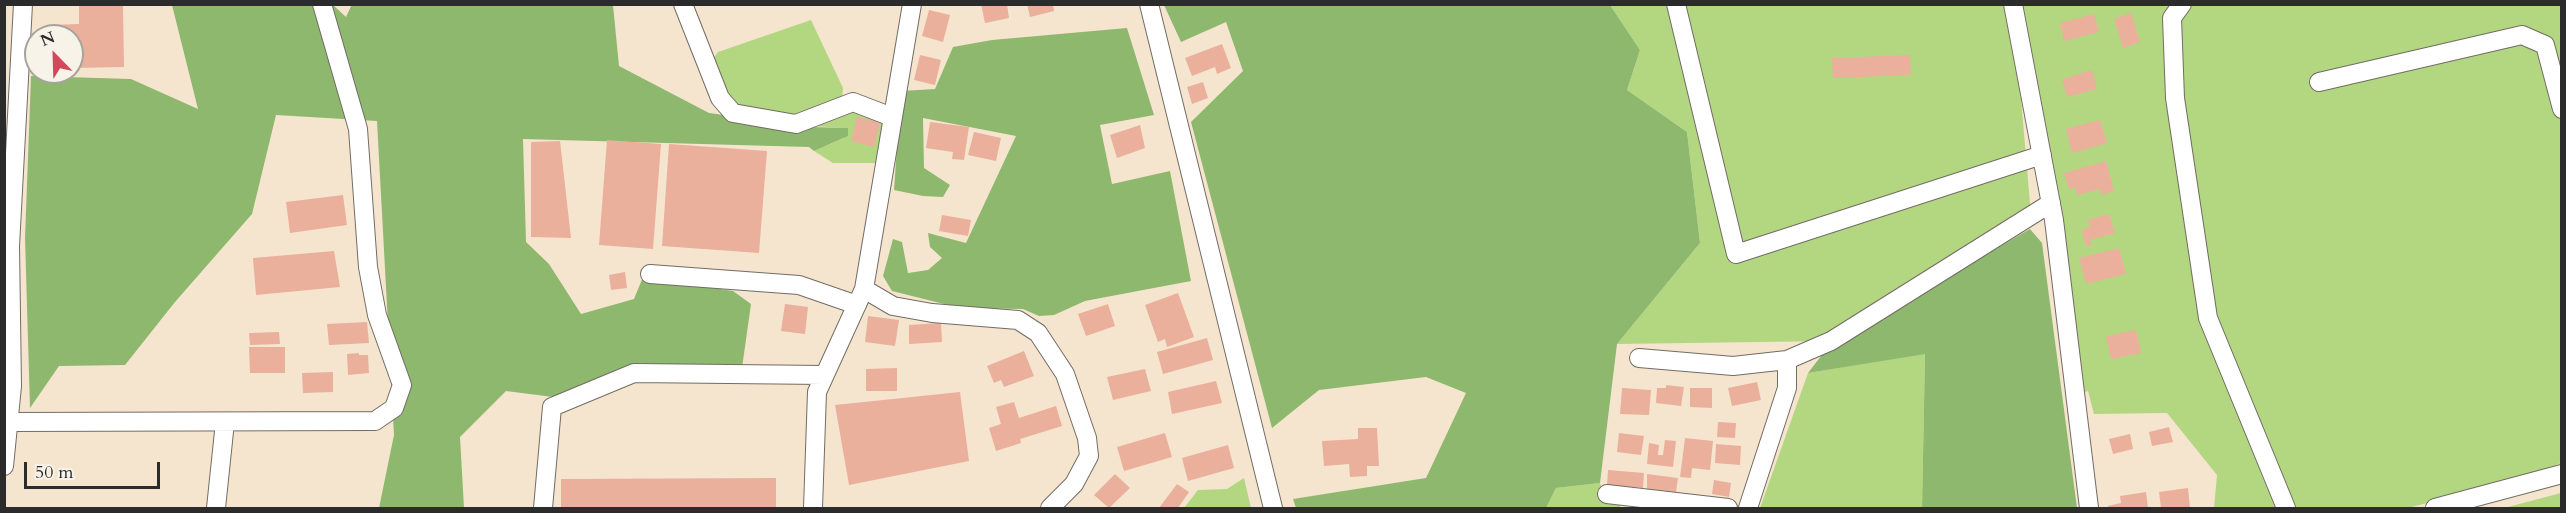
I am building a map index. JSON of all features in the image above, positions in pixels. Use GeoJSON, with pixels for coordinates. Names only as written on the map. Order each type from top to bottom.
{"type":"FeatureCollection","features":[{"type":"Feature","properties":{"kind":"street"},"geometry":{"type":"LineString","coordinates":[[4,466],[12,386],[7,246],[11,104],[22,4]]}},
{"type":"Feature","properties":{"kind":"street"},"geometry":{"type":"LineString","coordinates":[[10,422],[375,421],[394,408],[402,386],[377,315],[368,267],[358,129],[322,4]]}},
{"type":"Feature","properties":{"kind":"street"},"geometry":{"type":"LineString","coordinates":[[683,4],[720,98],[733,113],[796,124],[853,102],[892,117]]}},
{"type":"Feature","properties":{"kind":"street"},"geometry":{"type":"LineString","coordinates":[[813,508],[817,392],[860,297],[912,4]]}},
{"type":"Feature","properties":{"kind":"street"},"geometry":{"type":"LineString","coordinates":[[1149,4],[1273,508]]}},
{"type":"Feature","properties":{"kind":"street"},"geometry":{"type":"LineString","coordinates":[[1676,4],[1736,254],[2042,155]]}},
{"type":"Feature","properties":{"kind":"street"},"geometry":{"type":"LineString","coordinates":[[2013,4],[2050,203],[2090,508]]}},
{"type":"Feature","properties":{"kind":"street"},"geometry":{"type":"LineString","coordinates":[[2182,4],[2172,18],[2175,99],[2208,318],[2286,508]]}},
{"type":"Feature","properties":{"kind":"street"},"geometry":{"type":"LineString","coordinates":[[2319,82],[2522,35],[2545,45],[2562,109]]}},
{"type":"Feature","properties":{"kind":"street"},"geometry":{"type":"LineString","coordinates":[[1639,358],[1733,366],[1786,360],[1831,341],[2050,203]]}},
{"type":"Feature","properties":{"kind":"street"},"geometry":{"type":"LineString","coordinates":[[650,274],[799,285],[933,313],[1018,320],[1038,333],[1065,374],[1088,438],[1089,456],[1074,484],[1050,508]]}},
{"type":"Feature","properties":{"kind":"street"},"geometry":{"type":"LineString","coordinates":[[1748,508],[1788,388],[1786,360]]}},
{"type":"Feature","properties":{"kind":"street"},"geometry":{"type":"LineString","coordinates":[[543,508],[552,407],[634,373],[824,375]]}},
{"type":"Feature","properties":{"kind":"street"},"geometry":{"type":"LineString","coordinates":[[216,508],[225,422]]}},
{"type":"Feature","properties":{"kind":"street"},"geometry":{"type":"LineString","coordinates":[[2435,508],[2562,474]]}},
{"type":"Feature","properties":{"kind":"street"},"geometry":{"type":"LineString","coordinates":[[1608,494],[1728,508]]}},
{"type":"Feature","properties":{"kind":"green space"},"geometry":{"type":"Polygon","coordinates":[[[352,4],[613,5],[619,66],[709,113],[810,127],[848,128],[848,136],[814,151],[809,147],[523,139],[526,242],[549,264],[581,314],[634,299],[643,277],[733,291],[751,304],[742,368],[638,363],[553,397],[506,391],[460,437],[464,508],[379,508],[394,435],[377,121],[276,115],[252,214],[175,302],[125,365],[59,366],[30,408],[25,238],[31,84],[84,84],[84,78],[131,79],[198,109],[172,5],[333,5],[346,17],[352,4]]]}},
{"type":"Feature","properties":{"kind":"green space"},"geometry":{"type":"Polygon","coordinates":[[[1164,5],[1610,5],[1640,50],[1627,90],[1687,132],[1700,243],[1617,344],[1600,483],[1556,488],[1546,508],[1296,508],[1293,499],[1426,478],[1466,393],[1426,377],[1319,390],[1272,428],[1191,122],[1243,71],[1226,22],[1181,42],[1164,5]]]}},
{"type":"Feature","properties":{"kind":"green space"},"geometry":{"type":"Polygon","coordinates":[[[1610,5],[2013,5],[2031,215],[1831,341],[1617,344],[1700,243],[1687,132],[1627,90],[1640,50],[1610,5]]]}},
{"type":"Feature","properties":{"kind":"green space"},"geometry":{"type":"Polygon","coordinates":[[[2017,5],[2168,5],[2168,20],[2172,5],[2561,5],[2561,463],[2534,475],[2408,508],[2214,508],[2217,475],[2167,413],[2094,414],[2088,391],[2079,394],[2017,5]]]}},
{"type":"Feature","properties":{"kind":"green space"},"geometry":{"type":"Polygon","coordinates":[[[811,20],[843,88],[842,99],[791,116],[733,104],[711,61],[718,52],[811,20]]]}},
{"type":"Feature","properties":{"kind":"green space"},"geometry":{"type":"Polygon","coordinates":[[[1127,28],[1154,115],[1100,125],[1112,184],[1170,171],[1191,281],[1085,301],[1054,315],[1039,316],[1023,309],[960,308],[892,291],[883,276],[893,239],[902,242],[908,273],[928,270],[942,258],[930,247],[928,233],[966,243],[1016,136],[923,118],[924,168],[950,185],[943,197],[923,196],[894,190],[901,91],[935,89],[953,47],[992,40],[1127,28]]]}},
{"type":"Feature","properties":{"kind":"green space"},"geometry":{"type":"Polygon","coordinates":[[[855,107],[884,117],[878,163],[833,163],[814,151],[844,138],[845,128],[793,125],[855,107]]]}},
{"type":"Feature","properties":{"kind":"green space"},"geometry":{"type":"Polygon","coordinates":[[[2030,229],[2042,243],[2077,508],[1922,508],[1925,354],[1808,373],[1828,347],[2030,229]]]}},
{"type":"Feature","properties":{"kind":"green space"},"geometry":{"type":"Polygon","coordinates":[[[1925,353],[1922,508],[1760,508],[1808,373],[1925,353]]]}},
{"type":"Feature","properties":{"kind":"green space"},"geometry":{"type":"Polygon","coordinates":[[[1244,478],[1251,508],[1184,508],[1198,490],[1227,489],[1244,478]]]}},
{"type":"Feature","properties":{"kind":"green space"},"geometry":{"type":"Polygon","coordinates":[[[1600,483],[1605,497],[1620,502],[1620,508],[1546,508],[1556,488],[1600,483]]]}},
{"type":"Feature","properties":{"kind":"green space"},"geometry":{"type":"Polygon","coordinates":[[[2561,493],[2561,508],[2504,508],[2561,493]]]}},
{"type":"Feature","properties":{"kind":"building"},"geometry":{"type":"Polygon","coordinates":[[[981,4],[1007,4],[1009,18],[985,23],[981,4]]]}},
{"type":"Feature","properties":{"kind":"building"},"geometry":{"type":"Polygon","coordinates":[[[1027,4],[1053,4],[1054,11],[1030,17],[1027,4]]]}},
{"type":"Feature","properties":{"kind":"building"},"geometry":{"type":"Polygon","coordinates":[[[79,5],[123,5],[124,67],[84,68],[84,24],[79,24],[79,5]]]}},
{"type":"Feature","properties":{"kind":"building"},"geometry":{"type":"Polygon","coordinates":[[[929,10],[950,15],[943,42],[922,36],[929,10]]]}},
{"type":"Feature","properties":{"kind":"building"},"geometry":{"type":"Polygon","coordinates":[[[2131,13],[2140,42],[2123,48],[2114,19],[2131,13]]]}},
{"type":"Feature","properties":{"kind":"building"},"geometry":{"type":"Polygon","coordinates":[[[2094,14],[2099,32],[2064,41],[2060,23],[2094,14]]]}},
{"type":"Feature","properties":{"kind":"building"},"geometry":{"type":"Polygon","coordinates":[[[1222,44],[1231,68],[1217,74],[1215,67],[1192,76],[1185,58],[1222,44]]]}},
{"type":"Feature","properties":{"kind":"building"},"geometry":{"type":"Polygon","coordinates":[[[920,55],[941,60],[935,85],[914,80],[920,55]]]}},
{"type":"Feature","properties":{"kind":"building"},"geometry":{"type":"Polygon","coordinates":[[[1910,55],[1911,75],[1833,78],[1832,58],[1910,55]]]}},
{"type":"Feature","properties":{"kind":"building"},"geometry":{"type":"Polygon","coordinates":[[[2092,70],[2097,89],[2067,97],[2062,79],[2092,70]]]}},
{"type":"Feature","properties":{"kind":"building"},"geometry":{"type":"Polygon","coordinates":[[[1203,82],[1208,98],[1192,104],[1187,87],[1203,82]]]}},
{"type":"Feature","properties":{"kind":"building"},"geometry":{"type":"Polygon","coordinates":[[[857,117],[880,122],[874,147],[851,141],[857,117]]]}},
{"type":"Feature","properties":{"kind":"building"},"geometry":{"type":"Polygon","coordinates":[[[2100,120],[2107,143],[2072,153],[2066,129],[2100,120]]]}},
{"type":"Feature","properties":{"kind":"building"},"geometry":{"type":"Polygon","coordinates":[[[930,122],[969,127],[964,160],[952,159],[953,152],[926,148],[930,122]]]}},
{"type":"Feature","properties":{"kind":"building"},"geometry":{"type":"Polygon","coordinates":[[[1140,125],[1145,148],[1117,158],[1110,135],[1140,125]]]}},
{"type":"Feature","properties":{"kind":"building"},"geometry":{"type":"Polygon","coordinates":[[[974,132],[1001,138],[996,161],[968,155],[974,132]]]}},
{"type":"Feature","properties":{"kind":"building"},"geometry":{"type":"Polygon","coordinates":[[[607,140],[661,144],[653,249],[599,245],[607,140]]]}},
{"type":"Feature","properties":{"kind":"building"},"geometry":{"type":"Polygon","coordinates":[[[560,141],[571,238],[531,237],[531,142],[560,141]]]}},
{"type":"Feature","properties":{"kind":"building"},"geometry":{"type":"Polygon","coordinates":[[[669,144],[767,151],[759,253],[662,246],[669,144]]]}},
{"type":"Feature","properties":{"kind":"building"},"geometry":{"type":"Polygon","coordinates":[[[2106,161],[2114,191],[2102,195],[2100,189],[2077,195],[2075,188],[2069,189],[2064,173],[2106,161]]]}},
{"type":"Feature","properties":{"kind":"building"},"geometry":{"type":"Polygon","coordinates":[[[343,195],[347,225],[290,233],[286,202],[343,195]]]}},
{"type":"Feature","properties":{"kind":"building"},"geometry":{"type":"Polygon","coordinates":[[[2109,214],[2115,233],[2090,240],[2092,245],[2086,246],[2082,232],[2083,229],[2090,227],[2088,220],[2109,214]]]}},
{"type":"Feature","properties":{"kind":"building"},"geometry":{"type":"Polygon","coordinates":[[[942,215],[971,220],[968,236],[939,231],[942,215]]]}},
{"type":"Feature","properties":{"kind":"building"},"geometry":{"type":"Polygon","coordinates":[[[2119,248],[2126,274],[2086,284],[2079,258],[2119,248]]]}},
{"type":"Feature","properties":{"kind":"building"},"geometry":{"type":"Polygon","coordinates":[[[334,251],[340,287],[256,295],[253,258],[334,251]]]}},
{"type":"Feature","properties":{"kind":"building"},"geometry":{"type":"Polygon","coordinates":[[[625,272],[627,288],[611,290],[609,275],[625,272]]]}},
{"type":"Feature","properties":{"kind":"building"},"geometry":{"type":"Polygon","coordinates":[[[1178,293],[1194,337],[1167,347],[1165,339],[1158,342],[1145,305],[1178,293]]]}},
{"type":"Feature","properties":{"kind":"building"},"geometry":{"type":"Polygon","coordinates":[[[785,304],[808,307],[805,334],[781,331],[785,304]]]}},
{"type":"Feature","properties":{"kind":"building"},"geometry":{"type":"Polygon","coordinates":[[[1108,304],[1115,326],[1086,336],[1078,314],[1108,304]]]}},
{"type":"Feature","properties":{"kind":"building"},"geometry":{"type":"Polygon","coordinates":[[[868,316],[899,320],[895,346],[865,342],[868,316]]]}},
{"type":"Feature","properties":{"kind":"building"},"geometry":{"type":"Polygon","coordinates":[[[367,322],[369,343],[329,345],[327,324],[367,322]]]}},
{"type":"Feature","properties":{"kind":"building"},"geometry":{"type":"Polygon","coordinates":[[[941,323],[942,342],[909,344],[909,325],[941,323]]]}},
{"type":"Feature","properties":{"kind":"building"},"geometry":{"type":"Polygon","coordinates":[[[2136,330],[2141,353],[2111,359],[2106,336],[2136,330]]]}},
{"type":"Feature","properties":{"kind":"building"},"geometry":{"type":"Polygon","coordinates":[[[279,332],[280,344],[250,345],[249,333],[279,332]]]}},
{"type":"Feature","properties":{"kind":"building"},"geometry":{"type":"Polygon","coordinates":[[[1207,338],[1213,360],[1163,374],[1157,352],[1207,338]]]}},
{"type":"Feature","properties":{"kind":"building"},"geometry":{"type":"Polygon","coordinates":[[[249,347],[285,347],[285,373],[250,373],[249,347]]]}},
{"type":"Feature","properties":{"kind":"building"},"geometry":{"type":"Polygon","coordinates":[[[1024,351],[1034,376],[1004,387],[1001,380],[994,383],[987,366],[1024,351]]]}},
{"type":"Feature","properties":{"kind":"building"},"geometry":{"type":"Polygon","coordinates":[[[359,353],[359,355],[368,355],[369,373],[348,375],[347,354],[359,353]]]}},
{"type":"Feature","properties":{"kind":"building"},"geometry":{"type":"Polygon","coordinates":[[[897,368],[897,391],[866,391],[866,369],[897,368]]]}},
{"type":"Feature","properties":{"kind":"building"},"geometry":{"type":"Polygon","coordinates":[[[1145,369],[1151,391],[1113,400],[1107,377],[1145,369]]]}},
{"type":"Feature","properties":{"kind":"building"},"geometry":{"type":"Polygon","coordinates":[[[333,372],[333,392],[303,393],[302,373],[333,372]]]}},
{"type":"Feature","properties":{"kind":"building"},"geometry":{"type":"Polygon","coordinates":[[[1216,381],[1222,403],[1172,414],[1168,392],[1216,381]]]}},
{"type":"Feature","properties":{"kind":"building"},"geometry":{"type":"Polygon","coordinates":[[[1757,382],[1761,400],[1732,406],[1728,388],[1757,382]]]}},
{"type":"Feature","properties":{"kind":"building"},"geometry":{"type":"Polygon","coordinates":[[[1666,385],[1684,387],[1681,406],[1656,403],[1657,388],[1666,388],[1666,385]]]}},
{"type":"Feature","properties":{"kind":"building"},"geometry":{"type":"Polygon","coordinates":[[[1622,388],[1651,390],[1649,415],[1620,414],[1622,388]]]}},
{"type":"Feature","properties":{"kind":"building"},"geometry":{"type":"Polygon","coordinates":[[[1690,388],[1712,388],[1712,408],[1690,407],[1690,388]]]}},
{"type":"Feature","properties":{"kind":"building"},"geometry":{"type":"Polygon","coordinates":[[[960,392],[969,461],[849,485],[835,405],[960,392]]]}},
{"type":"Feature","properties":{"kind":"building"},"geometry":{"type":"Polygon","coordinates":[[[1014,402],[1019,418],[1056,406],[1062,426],[1020,439],[1021,443],[996,451],[989,428],[1001,424],[996,407],[1014,402]]]}},
{"type":"Feature","properties":{"kind":"building"},"geometry":{"type":"Polygon","coordinates":[[[1718,422],[1736,423],[1735,438],[1717,437],[1718,422]]]}},
{"type":"Feature","properties":{"kind":"building"},"geometry":{"type":"Polygon","coordinates":[[[2169,427],[2173,442],[2152,446],[2149,432],[2169,427]]]}},
{"type":"Feature","properties":{"kind":"building"},"geometry":{"type":"Polygon","coordinates":[[[1358,428],[1377,428],[1379,466],[1367,466],[1367,476],[1350,477],[1349,464],[1324,466],[1322,441],[1358,439],[1358,428]]]}},
{"type":"Feature","properties":{"kind":"building"},"geometry":{"type":"Polygon","coordinates":[[[1165,433],[1172,457],[1124,471],[1117,447],[1165,433]]]}},
{"type":"Feature","properties":{"kind":"building"},"geometry":{"type":"Polygon","coordinates":[[[1619,433],[1644,436],[1641,455],[1617,452],[1619,433]]]}},
{"type":"Feature","properties":{"kind":"building"},"geometry":{"type":"Polygon","coordinates":[[[2130,434],[2133,449],[2113,454],[2109,439],[2130,434]]]}},
{"type":"Feature","properties":{"kind":"building"},"geometry":{"type":"Polygon","coordinates":[[[1685,438],[1713,441],[1710,470],[1692,468],[1691,478],[1680,477],[1685,438]]]}},
{"type":"Feature","properties":{"kind":"building"},"geometry":{"type":"Polygon","coordinates":[[[1665,440],[1676,441],[1673,467],[1647,464],[1649,443],[1659,445],[1658,455],[1663,455],[1665,440]]]}},
{"type":"Feature","properties":{"kind":"building"},"geometry":{"type":"Polygon","coordinates":[[[1716,444],[1741,446],[1740,465],[1715,463],[1716,444]]]}},
{"type":"Feature","properties":{"kind":"building"},"geometry":{"type":"Polygon","coordinates":[[[1228,445],[1234,468],[1188,481],[1182,458],[1228,445]]]}},
{"type":"Feature","properties":{"kind":"building"},"geometry":{"type":"Polygon","coordinates":[[[1608,470],[1644,473],[1643,488],[1607,485],[1608,470]]]}},
{"type":"Feature","properties":{"kind":"building"},"geometry":{"type":"Polygon","coordinates":[[[1115,474],[1130,488],[1109,508],[1094,495],[1115,474]]]}},
{"type":"Feature","properties":{"kind":"building"},"geometry":{"type":"Polygon","coordinates":[[[1647,474],[1678,478],[1676,492],[1647,489],[1647,474]]]}},
{"type":"Feature","properties":{"kind":"building"},"geometry":{"type":"Polygon","coordinates":[[[776,478],[776,508],[561,508],[561,479],[776,478]]]}},
{"type":"Feature","properties":{"kind":"building"},"geometry":{"type":"Polygon","coordinates":[[[1714,480],[1731,483],[1729,497],[1712,494],[1714,480]]]}},
{"type":"Feature","properties":{"kind":"building"},"geometry":{"type":"Polygon","coordinates":[[[1177,484],[1189,492],[1178,508],[1159,508],[1177,484]]]}},
{"type":"Feature","properties":{"kind":"building"},"geometry":{"type":"Polygon","coordinates":[[[2188,488],[2190,508],[2161,508],[2159,492],[2188,488]]]}},
{"type":"Feature","properties":{"kind":"building"},"geometry":{"type":"Polygon","coordinates":[[[2146,492],[2148,508],[2108,508],[2108,506],[2121,503],[2120,496],[2146,492]]]}}]}
